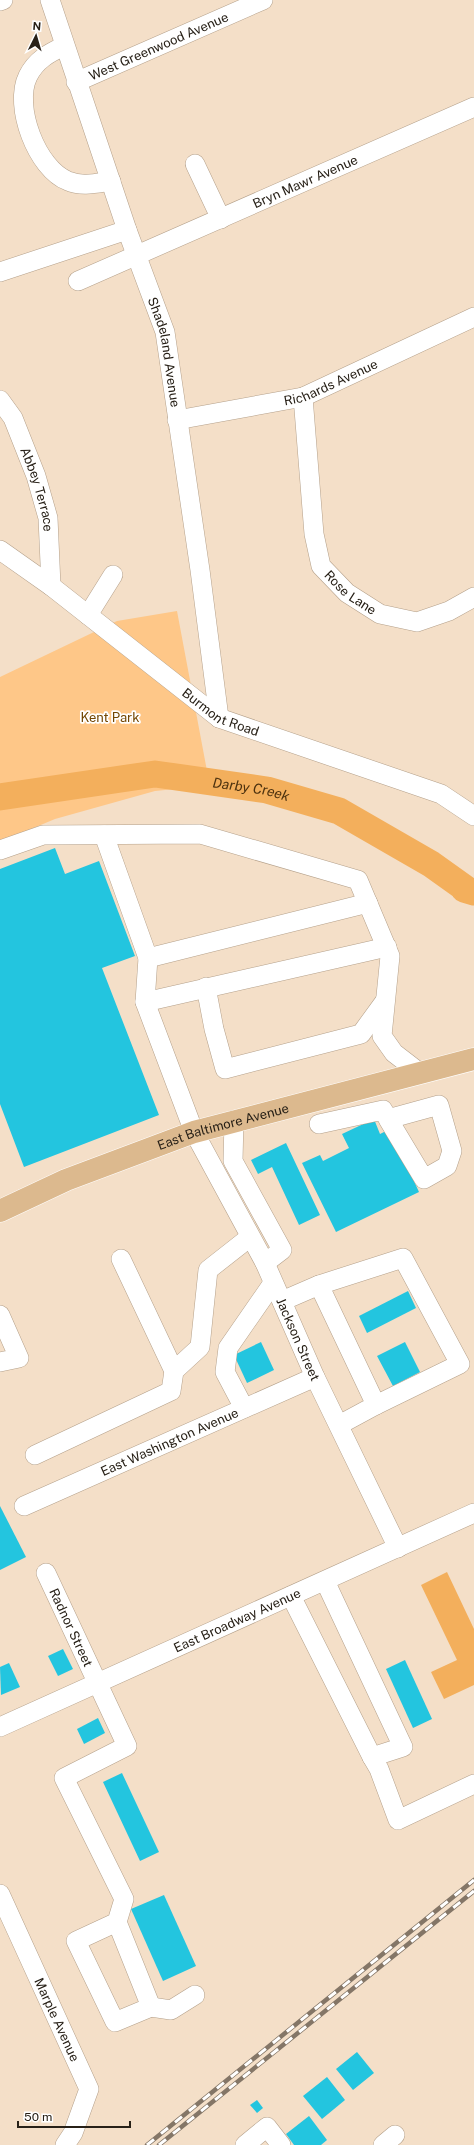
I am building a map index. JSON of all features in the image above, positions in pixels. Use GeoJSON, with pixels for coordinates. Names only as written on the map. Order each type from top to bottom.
{"type":"FeatureCollection","features":[{"type":"Feature","properties":{"kind":"main road","name":"East Baltimore Avenue"},"geometry":{"type":"LineString","coordinates":[[0,1211],[66,1180],[194,1132],[234,1120],[474,1059]]}},
{"type":"Feature","properties":{"kind":"street","name":"Shadeland Avenue"},"geometry":{"type":"LineString","coordinates":[[50,0],[76,82],[127,230],[165,332],[219,718]]}},
{"type":"Feature","properties":{"kind":"street","name":"West Greenwood Avenue"},"geometry":{"type":"LineString","coordinates":[[76,82],[264,0]]}},
{"type":"Feature","properties":{"kind":"street"},"geometry":{"type":"LineString","coordinates":[[64,46],[41,58],[31,70],[25,82],[24,105],[30,135],[43,160],[59,177],[72,183],[82,184],[111,181]]}},
{"type":"Feature","properties":{"kind":"street","name":"Bryn Mawr Avenue"},"geometry":{"type":"LineString","coordinates":[[78,281],[474,107]]}},
{"type":"Feature","properties":{"kind":"street"},"geometry":{"type":"LineString","coordinates":[[195,164],[221,219]]}},
{"type":"Feature","properties":{"kind":"street"},"geometry":{"type":"LineString","coordinates":[[0,272],[127,230]]}},
{"type":"Feature","properties":{"kind":"street","name":"Richards Avenue"},"geometry":{"type":"LineString","coordinates":[[178,420],[303,397],[474,316]]}},
{"type":"Feature","properties":{"kind":"street","name":"Rose Lane"},"geometry":{"type":"LineString","coordinates":[[303,397],[314,534],[321,566],[347,593],[380,614],[417,622],[449,612],[474,597]]}},
{"type":"Feature","properties":{"kind":"street","name":"Abbey Terrace"},"geometry":{"type":"LineString","coordinates":[[0,400],[13,418],[36,476],[48,518],[51,586]]}},
{"type":"Feature","properties":{"kind":"street","name":"Burmont Road"},"geometry":{"type":"LineString","coordinates":[[0,550],[51,586],[219,718],[441,794],[474,816]]}},
{"type":"Feature","properties":{"kind":"street"},"geometry":{"type":"LineString","coordinates":[[88,615],[113,574]]}},
{"type":"Feature","properties":{"kind":"street"},"geometry":{"type":"LineString","coordinates":[[104,834],[148,958],[145,1002],[387,946]]}},
{"type":"Feature","properties":{"kind":"street"},"geometry":{"type":"LineString","coordinates":[[0,850],[43,835],[200,834],[358,880],[390,956],[382,1036],[394,1053],[420,1073]]}},
{"type":"Feature","properties":{"kind":"street"},"geometry":{"type":"LineString","coordinates":[[148,958],[368,903]]}},
{"type":"Feature","properties":{"kind":"street"},"geometry":{"type":"LineString","coordinates":[[206,987],[214,1029],[225,1069],[361,1034],[386,1001]]}},
{"type":"Feature","properties":{"kind":"street","name":"Jackson Street"},"geometry":{"type":"LineString","coordinates":[[145,1002],[194,1132],[265,1263],[315,1377],[398,1548]]}},
{"type":"Feature","properties":{"kind":"street"},"geometry":{"type":"LineString","coordinates":[[311,1101],[322,1132],[383,1110],[388,1119]]}},
{"type":"Feature","properties":{"kind":"street"},"geometry":{"type":"LineString","coordinates":[[234,1120],[233,1161],[282,1250],[265,1263]]}},
{"type":"Feature","properties":{"kind":"street"},"geometry":{"type":"LineString","coordinates":[[174,1371],[200,1347],[208,1270],[250,1237]]}},
{"type":"Feature","properties":{"kind":"street"},"geometry":{"type":"LineString","coordinates":[[282,1301],[320,1285],[403,1258],[460,1364],[376,1405],[339,1426]]}},
{"type":"Feature","properties":{"kind":"street"},"geometry":{"type":"LineString","coordinates":[[35,1455],[171,1391],[174,1371],[121,1259]]}},
{"type":"Feature","properties":{"kind":"street"},"geometry":{"type":"LineString","coordinates":[[244,1408],[225,1372],[228,1348],[273,1283]]}},
{"type":"Feature","properties":{"kind":"street"},"geometry":{"type":"LineString","coordinates":[[320,1285],[376,1405]]}},
{"type":"Feature","properties":{"kind":"street"},"geometry":{"type":"LineString","coordinates":[[0,1315],[20,1358],[0,1362]]}},
{"type":"Feature","properties":{"kind":"street","name":"East Washington Avenue"},"geometry":{"type":"LineString","coordinates":[[24,1506],[315,1377]]}},
{"type":"Feature","properties":{"kind":"street","name":"East Broadway Avenue"},"geometry":{"type":"LineString","coordinates":[[0,1728],[98,1682],[474,1513]]}},
{"type":"Feature","properties":{"kind":"street","name":"Radnor Street"},"geometry":{"type":"LineString","coordinates":[[46,1573],[127,1746],[64,1778],[124,1899],[117,1922]]}},
{"type":"Feature","properties":{"kind":"street"},"geometry":{"type":"LineString","coordinates":[[325,1581],[403,1747],[372,1757]]}},
{"type":"Feature","properties":{"kind":"street"},"geometry":{"type":"LineString","coordinates":[[291,1596],[379,1769],[398,1820],[474,1784]]}},
{"type":"Feature","properties":{"kind":"street","name":"Marple Avenue"},"geometry":{"type":"LineString","coordinates":[[0,1894],[89,2089],[73,2133],[65,2145]]}},
{"type":"Feature","properties":{"kind":"street"},"geometry":{"type":"LineString","coordinates":[[151,2007],[117,1922],[76,1941],[115,2022],[151,2007],[171,2010],[195,1995]]}},
{"type":"Feature","properties":{"kind":"street"},"geometry":{"type":"LineString","coordinates":[[245,2145],[267,2127],[281,2145]]}},
{"type":"Feature","properties":{"kind":"green space","name":"Kent Park"},"geometry":{"type":"Polygon","coordinates":[[[177,611],[210,787],[155,791],[55,819],[0,842],[0,677],[117,621],[177,611]]]}},
{"type":"Feature","properties":{"kind":"shaded area"},"geometry":{"type":"Polygon","coordinates":[[[447,1572],[474,1629],[474,1685],[444,1699],[431,1672],[457,1660],[421,1585],[447,1572]]]}},
{"type":"Feature","properties":{"kind":"building"},"geometry":{"type":"Polygon","coordinates":[[[55,848],[65,874],[99,861],[135,956],[102,968],[159,1115],[24,1167],[0,1104],[0,869],[55,848]]]}},
{"type":"Feature","properties":{"kind":"building"},"geometry":{"type":"Polygon","coordinates":[[[374,1119],[380,1134],[390,1129],[419,1192],[336,1232],[302,1163],[320,1155],[323,1161],[349,1148],[342,1134],[374,1119]]]}},
{"type":"Feature","properties":{"kind":"building"},"geometry":{"type":"Polygon","coordinates":[[[286,1143],[320,1215],[299,1225],[272,1167],[258,1174],[251,1160],[286,1143]]]}},
{"type":"Feature","properties":{"kind":"building"},"geometry":{"type":"Polygon","coordinates":[[[408,1291],[416,1308],[367,1333],[359,1316],[408,1291]]]}},
{"type":"Feature","properties":{"kind":"building"},"geometry":{"type":"Polygon","coordinates":[[[261,1342],[274,1370],[247,1383],[234,1355],[261,1342]]]}},
{"type":"Feature","properties":{"kind":"building"},"geometry":{"type":"Polygon","coordinates":[[[405,1342],[420,1372],[393,1386],[377,1356],[405,1342]]]}},
{"type":"Feature","properties":{"kind":"building"},"geometry":{"type":"Polygon","coordinates":[[[0,1506],[26,1557],[0,1570],[0,1506]]]}},
{"type":"Feature","properties":{"kind":"building"},"geometry":{"type":"Polygon","coordinates":[[[63,1649],[73,1669],[58,1676],[48,1656],[63,1649]]]}},
{"type":"Feature","properties":{"kind":"building"},"geometry":{"type":"Polygon","coordinates":[[[405,1660],[432,1719],[413,1728],[386,1669],[405,1660]]]}},
{"type":"Feature","properties":{"kind":"building"},"geometry":{"type":"Polygon","coordinates":[[[9,1663],[20,1687],[1,1695],[0,1667],[9,1663]]]}},
{"type":"Feature","properties":{"kind":"building"},"geometry":{"type":"Polygon","coordinates":[[[98,1718],[105,1733],[84,1744],[77,1729],[98,1718]]]}},
{"type":"Feature","properties":{"kind":"building"},"geometry":{"type":"Polygon","coordinates":[[[122,1773],[159,1852],[140,1861],[103,1782],[122,1773]]]}},
{"type":"Feature","properties":{"kind":"building"},"geometry":{"type":"Polygon","coordinates":[[[164,1895],[196,1966],[163,1981],[131,1909],[164,1895]]]}},
{"type":"Feature","properties":{"kind":"building"},"geometry":{"type":"Polygon","coordinates":[[[357,2052],[374,2073],[353,2090],[336,2069],[357,2052]]]}},
{"type":"Feature","properties":{"kind":"building"},"geometry":{"type":"Polygon","coordinates":[[[327,2077],[345,2100],[322,2119],[303,2096],[327,2077]]]}},
{"type":"Feature","properties":{"kind":"building"},"geometry":{"type":"Polygon","coordinates":[[[257,2100],[263,2108],[257,2113],[250,2105],[257,2100]]]}},
{"type":"Feature","properties":{"kind":"building"},"geometry":{"type":"Polygon","coordinates":[[[309,2116],[327,2140],[321,2145],[294,2145],[286,2134],[309,2116]]]}},
{"type":"Feature","properties":{"kind":"waterway","name":"Darby Creek"},"geometry":{"type":"LineString","coordinates":[[0,797],[155,774],[267,790],[339,811],[431,864],[466,889],[464,889],[474,892]]}},
{"type":"Feature","properties":{"kind":"railway"},"geometry":{"type":"LineString","coordinates":[[147,2145],[474,1880]]}},
{"type":"Feature","properties":{"kind":"railway"},"geometry":{"type":"LineString","coordinates":[[159,2145],[474,1891]]}}]}
